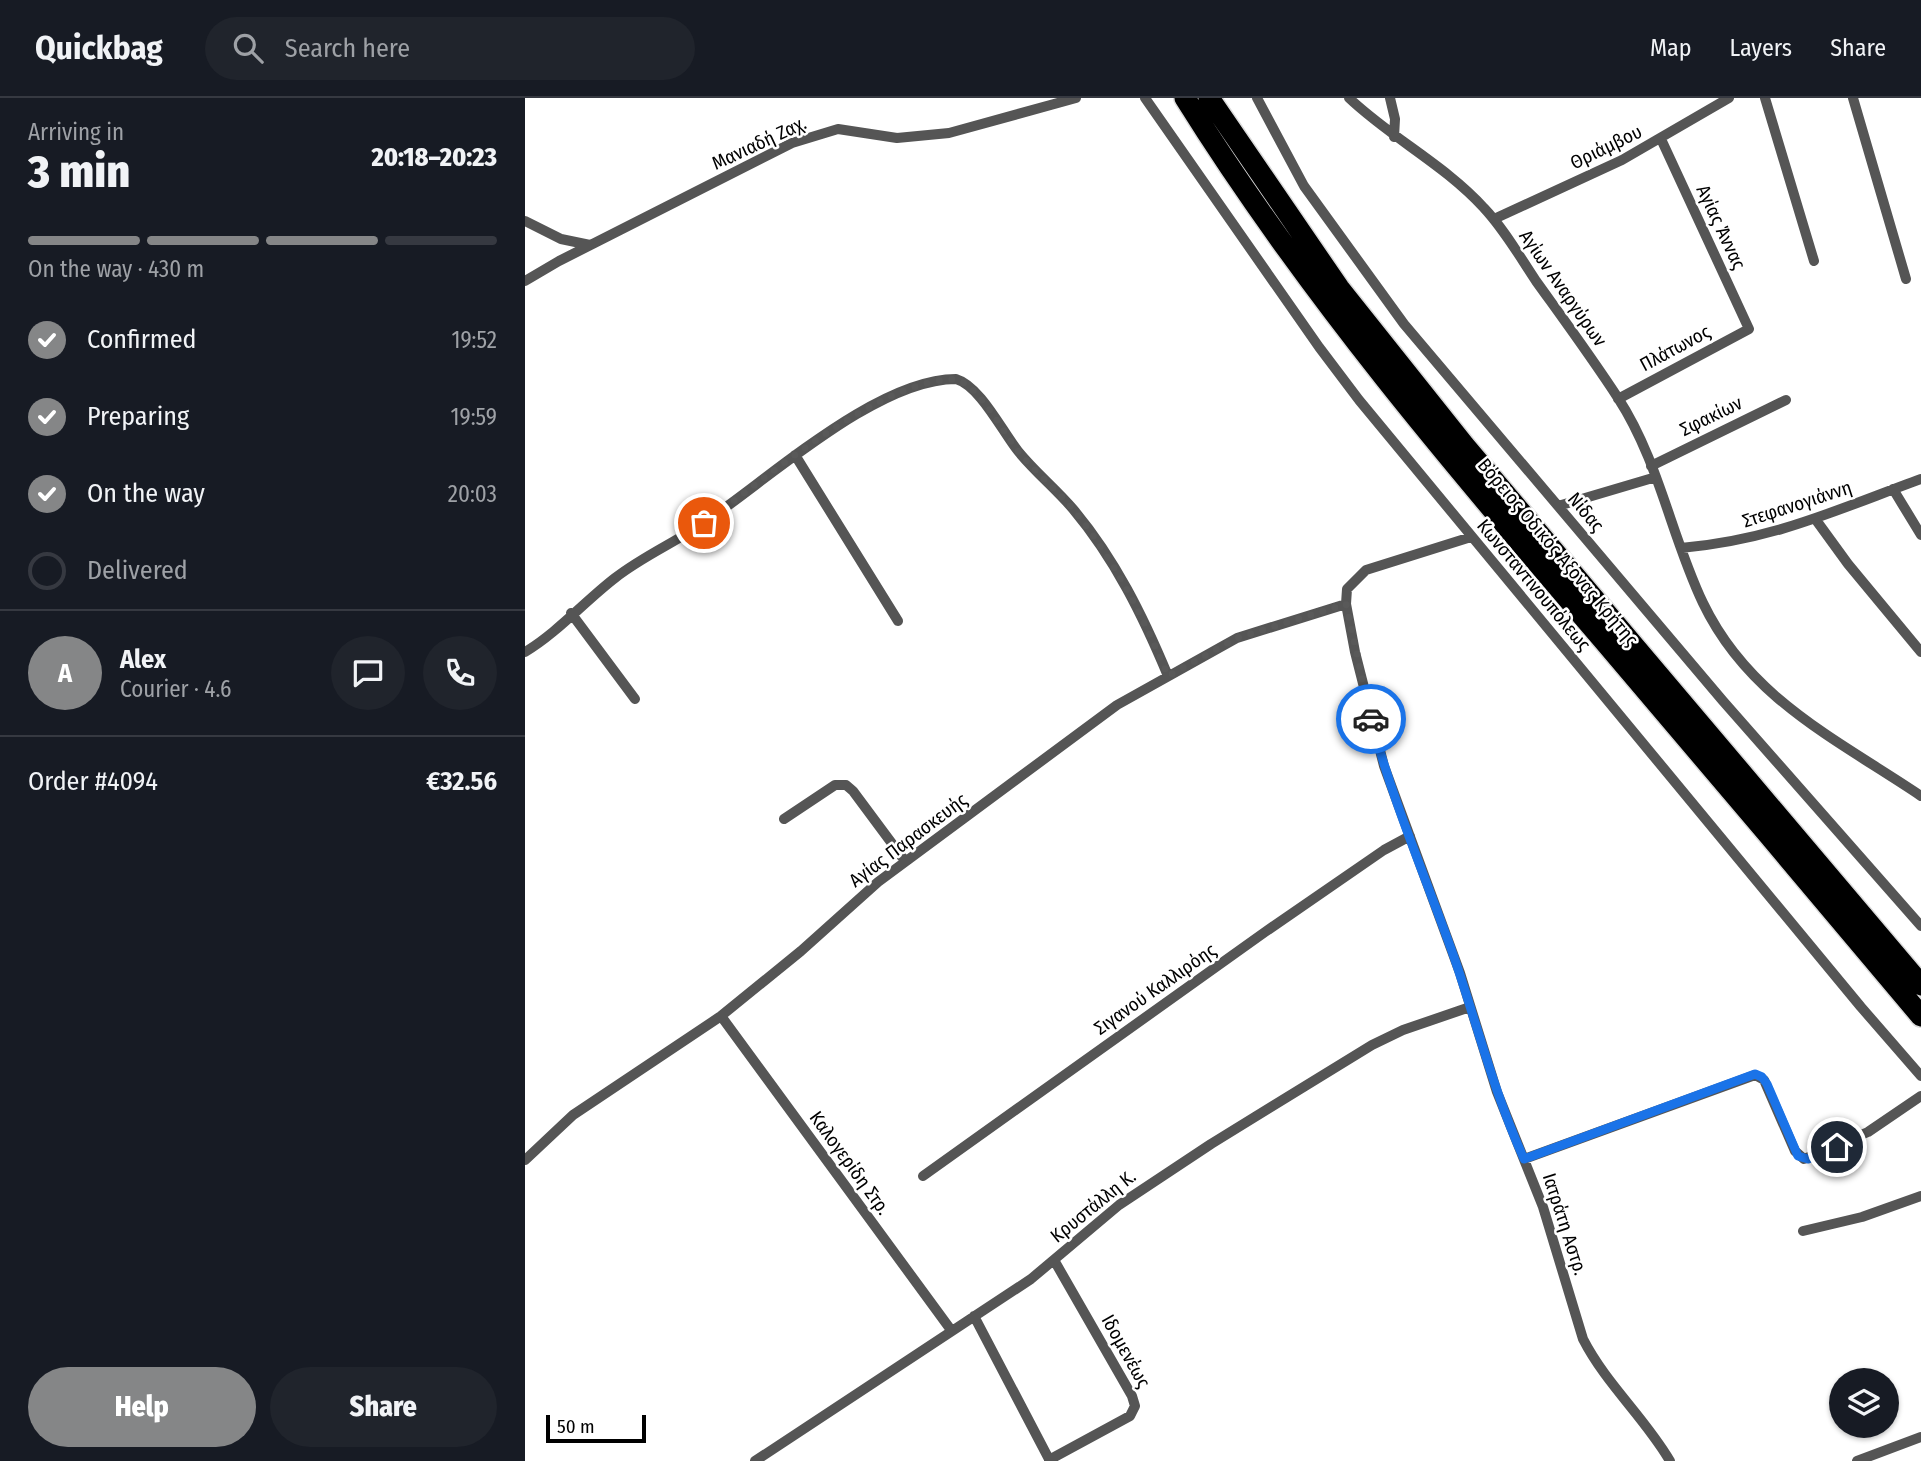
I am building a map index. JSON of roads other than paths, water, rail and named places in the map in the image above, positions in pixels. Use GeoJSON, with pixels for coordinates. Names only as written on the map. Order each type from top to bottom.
{"type":"FeatureCollection","features":[{"type":"Feature","properties":{"kind":"highway","name":"Βόρειος Οδικός Άξονας Κρήτης"},"geometry":{"type":"LineString","coordinates":[[1185,98],[1256,208],[1378,370],[1497,516],[1921,1016]]}},
{"type":"Feature","properties":{"kind":"highway","name":"Βόρειος Οδικός Άξονας Κρήτης"},"geometry":{"type":"LineString","coordinates":[[1209,98],[1339,288],[1464,445],[1921,985]]}},
{"type":"Feature","properties":{"kind":"street","name":"Μανιαδή Ζαχ."},"geometry":{"type":"LineString","coordinates":[[525,281],[590,245],[792,143],[816,135],[838,129],[897,138],[949,133],[1076,98]]}},
{"type":"Feature","properties":{"kind":"street","name":"Κωνσταντινουπόλεως"},"geometry":{"type":"LineString","coordinates":[[1145,98],[1319,347],[1471,537],[1921,1076]]}},
{"type":"Feature","properties":{"kind":"street","name":"Νίδας"},"geometry":{"type":"LineString","coordinates":[[1257,98],[1304,186],[1404,324],[1723,701],[1921,926]]}},
{"type":"Feature","properties":{"kind":"street","name":"Αγίων Αναργύρων"},"geometry":{"type":"LineString","coordinates":[[1349,98],[1394,137],[1466,191],[1494,219],[1618,398],[1638,434],[1681,548],[1709,614],[1725,640],[1759,680],[1803,721],[1921,796]]}},
{"type":"Feature","properties":{"kind":"street"},"geometry":{"type":"LineString","coordinates":[[1390,98],[1395,119],[1394,137]]}},
{"type":"Feature","properties":{"kind":"street","name":"Θριάμβου"},"geometry":{"type":"LineString","coordinates":[[1494,219],[1661,139],[1729,98]]}},
{"type":"Feature","properties":{"kind":"street"},"geometry":{"type":"LineString","coordinates":[[1765,98],[1814,261]]}},
{"type":"Feature","properties":{"kind":"street"},"geometry":{"type":"LineString","coordinates":[[1853,98],[1906,279]]}},
{"type":"Feature","properties":{"kind":"street","name":"Αγίας Άννας"},"geometry":{"type":"LineString","coordinates":[[1661,139],[1749,329]]}},
{"type":"Feature","properties":{"kind":"street"},"geometry":{"type":"LineString","coordinates":[[525,221],[561,239],[590,245]]}},
{"type":"Feature","properties":{"kind":"street","name":"Πλάτωνος"},"geometry":{"type":"LineString","coordinates":[[1618,398],[1749,329]]}},
{"type":"Feature","properties":{"kind":"street"},"geometry":{"type":"LineString","coordinates":[[525,652],[617,576],[704,523],[795,455],[891,397],[945,379],[963,381],[973,390],[1019,452],[1094,536],[1137,607],[1168,676]]}},
{"type":"Feature","properties":{"kind":"street","name":"Σφακίων"},"geometry":{"type":"LineString","coordinates":[[1558,506],[1654,471],[1786,400]]}},
{"type":"Feature","properties":{"kind":"street"},"geometry":{"type":"LineString","coordinates":[[795,455],[898,621]]}},
{"type":"Feature","properties":{"kind":"street","name":"Στεφανογιάννη"},"geometry":{"type":"LineString","coordinates":[[1681,548],[1749,539],[1816,520],[1921,479]]}},
{"type":"Feature","properties":{"kind":"street"},"geometry":{"type":"LineString","coordinates":[[1893,489],[1921,534]]}},
{"type":"Feature","properties":{"kind":"street"},"geometry":{"type":"LineString","coordinates":[[1816,520],[1848,564],[1921,652]]}},
{"type":"Feature","properties":{"kind":"street"},"geometry":{"type":"LineString","coordinates":[[1346,604],[1347,589],[1366,570],[1471,537]]}},
{"type":"Feature","properties":{"kind":"street","name":"Αγίας Παρασκευής"},"geometry":{"type":"LineString","coordinates":[[525,1160],[573,1115],[721,1016],[801,951],[878,882],[1117,705],[1237,638],[1346,604]]}},
{"type":"Feature","properties":{"kind":"street","name":"Ιατράτη Αστρ."},"geometry":{"type":"LineString","coordinates":[[1346,604],[1377,743],[1493,1080],[1543,1207],[1583,1339],[1594,1359],[1655,1437],[1670,1461]]}},
{"type":"Feature","properties":{"kind":"street"},"geometry":{"type":"LineString","coordinates":[[571,614],[635,699]]}},
{"type":"Feature","properties":{"kind":"street"},"geometry":{"type":"LineString","coordinates":[[784,818],[835,785],[846,785],[905,862]]}},
{"type":"Feature","properties":{"kind":"street","name":"Σιγανού Καλλιρόης"},"geometry":{"type":"LineString","coordinates":[[923,1176],[1287,917],[1384,850],[1409,836]]}},
{"type":"Feature","properties":{"kind":"street","name":"Κρυστάλλη Κ."},"geometry":{"type":"LineString","coordinates":[[755,1461],[1031,1279],[1083,1233],[1141,1189],[1337,1066],[1403,1030],[1470,1007]]}},
{"type":"Feature","properties":{"kind":"street","name":"Καλογερίδη Στρ."},"geometry":{"type":"LineString","coordinates":[[721,1016],[951,1331]]}},
{"type":"Feature","properties":{"kind":"street"},"geometry":{"type":"LineString","coordinates":[[1524,1159],[1755,1074],[1759,1074],[1764,1080],[1795,1152],[1804,1159],[1867,1132],[1921,1096]]}},
{"type":"Feature","properties":{"kind":"street"},"geometry":{"type":"LineString","coordinates":[[1803,1231],[1862,1217],[1921,1196]]}},
{"type":"Feature","properties":{"kind":"street","name":"Ιδομενέως"},"geometry":{"type":"LineString","coordinates":[[974,1316],[1050,1461],[1130,1416],[1135,1406],[1132,1396],[1054,1260]]}},
{"type":"Feature","properties":{"kind":"street"},"geometry":{"type":"LineString","coordinates":[[1857,1461],[1921,1437]]}}]}
